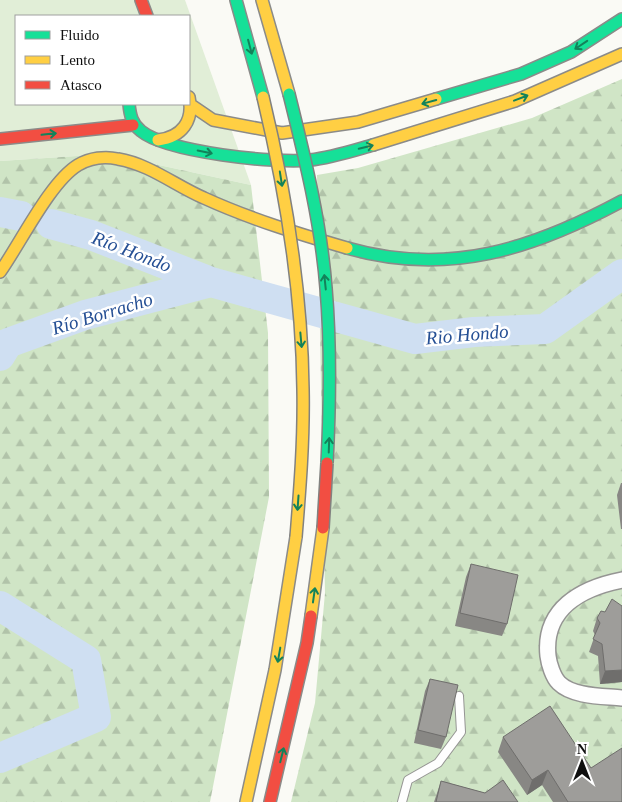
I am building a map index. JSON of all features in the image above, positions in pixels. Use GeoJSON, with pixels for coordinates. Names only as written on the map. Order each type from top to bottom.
{"type":"FeatureCollection","features":[{"type":"Feature","properties":{"kind":"main road"},"geometry":{"type":"LineString","coordinates":[[141,0],[147,15]]}},
{"type":"Feature","properties":{"kind":"main road"},"geometry":{"type":"LineString","coordinates":[[236,0],[276,148],[294,263],[303,371],[302,456],[296,537],[284,630],[272,697],[246,802]]}},
{"type":"Feature","properties":{"kind":"main road"},"geometry":{"type":"LineString","coordinates":[[262,0],[289,94],[311,194],[326,288],[331,407],[324,528],[307,643],[270,802]]}},
{"type":"Feature","properties":{"kind":"main road"},"geometry":{"type":"LineString","coordinates":[[190,101],[213,120],[282,133],[323,129],[394,112],[521,74],[571,52],[622,19]]}},
{"type":"Feature","properties":{"kind":"main road"},"geometry":{"type":"LineString","coordinates":[[129,105],[130,118],[133,125],[144,136],[172,145],[216,154],[302,161],[365,148],[496,108],[557,84],[622,54]]}},
{"type":"Feature","properties":{"kind":"main road"},"geometry":{"type":"LineString","coordinates":[[158,140],[170,138],[181,132],[188,122],[190,105]]}},
{"type":"Feature","properties":{"kind":"main road"},"geometry":{"type":"LineString","coordinates":[[0,139],[133,125]]}},
{"type":"Feature","properties":{"kind":"main road"},"geometry":{"type":"LineString","coordinates":[[0,272],[67,172],[88,161],[108,157],[124,160],[188,191],[262,222],[371,256],[413,261],[448,261],[496,253],[536,243],[583,223],[622,201]]}},
{"type":"Feature","properties":{"kind":"street"},"geometry":{"type":"LineString","coordinates":[[622,580],[598,586],[566,604],[551,623],[546,643],[549,664],[559,683],[575,692],[622,698]]}},
{"type":"Feature","properties":{"kind":"lane"},"geometry":{"type":"LineString","coordinates":[[402,802],[408,780],[438,763],[462,732],[459,696]]}},
{"type":"Feature","properties":{"kind":"green space"},"geometry":{"type":"Polygon","coordinates":[[[0,0],[185,0],[251,185],[108,154],[0,161],[0,0]]]}},
{"type":"Feature","properties":{"kind":"green space"},"geometry":{"type":"Polygon","coordinates":[[[622,79],[622,802],[291,802],[315,703],[325,593],[317,175],[358,168],[532,118],[622,79]]]}},
{"type":"Feature","properties":{"kind":"green space"},"geometry":{"type":"Polygon","coordinates":[[[108,154],[251,185],[268,333],[269,497],[210,802],[0,802],[0,161],[108,154]]]}},
{"type":"Feature","properties":{"kind":"building"},"geometry":{"type":"Polygon","coordinates":[[[471,564],[518,575],[507,624],[460,613],[471,564]]]}},
{"type":"Feature","properties":{"kind":"building"},"geometry":{"type":"Polygon","coordinates":[[[612,599],[622,606],[622,670],[605,671],[602,644],[593,639],[600,623],[597,618],[601,611],[605,612],[612,599]]]}},
{"type":"Feature","properties":{"kind":"building"},"geometry":{"type":"Polygon","coordinates":[[[430,679],[458,685],[446,737],[418,730],[430,679]]]}},
{"type":"Feature","properties":{"kind":"building"},"geometry":{"type":"Polygon","coordinates":[[[550,706],[591,768],[622,748],[622,802],[568,802],[548,770],[532,780],[503,737],[550,706]]]}},
{"type":"Feature","properties":{"kind":"building"},"geometry":{"type":"Polygon","coordinates":[[[503,780],[518,802],[436,802],[441,781],[485,793],[503,780]]]}},
{"type":"Feature","properties":{"kind":"waterway","name":"Río Hondo"},"geometry":{"type":"LineString","coordinates":[[0,212],[21,216]]}},
{"type":"Feature","properties":{"kind":"waterway","name":"Rio Hondo"},"geometry":{"type":"LineString","coordinates":[[51,224],[91,235],[211,282],[415,339],[474,332],[545,329],[622,274]]}},
{"type":"Feature","properties":{"kind":"waterway","name":"Río Borracho"},"geometry":{"type":"LineString","coordinates":[[0,356],[8,343],[85,315],[211,282]]}},
{"type":"Feature","properties":{"kind":"waterway","name":"Río Borracho"},"geometry":{"type":"LineString","coordinates":[[0,606],[86,660],[96,717],[0,758]]}},
{"type":"Feature","properties":{"kind":"traffic: fast"},"geometry":{"type":"LineString","coordinates":[[236,0],[263,97]]}},
{"type":"Feature","properties":{"kind":"traffic: fast"},"geometry":{"type":"LineString","coordinates":[[436,99],[521,74],[571,52],[622,19]]}},
{"type":"Feature","properties":{"kind":"traffic: fast"},"geometry":{"type":"LineString","coordinates":[[289,94],[312,191],[324,264],[329,354],[327,463]]}},
{"type":"Feature","properties":{"kind":"traffic: fast"},"geometry":{"type":"LineString","coordinates":[[129,105],[135,125],[141,131],[173,145],[222,155],[273,160],[310,160],[334,156],[373,145]]}},
{"type":"Feature","properties":{"kind":"traffic: fast"},"geometry":{"type":"LineString","coordinates":[[347,248],[384,256],[420,260],[455,259],[523,245],[556,233],[622,201]]}},
{"type":"Feature","properties":{"kind":"traffic: slow"},"geometry":{"type":"LineString","coordinates":[[262,0],[289,94]]}},
{"type":"Feature","properties":{"kind":"traffic: slow"},"geometry":{"type":"LineString","coordinates":[[373,145],[515,101],[622,54]]}},
{"type":"Feature","properties":{"kind":"traffic: slow"},"geometry":{"type":"LineString","coordinates":[[263,97],[286,205],[300,315],[303,426],[296,537]]}},
{"type":"Feature","properties":{"kind":"traffic: slow"},"geometry":{"type":"LineString","coordinates":[[191,105],[213,120],[282,133],[358,122],[436,99]]}},
{"type":"Feature","properties":{"kind":"traffic: slow"},"geometry":{"type":"LineString","coordinates":[[158,140],[180,131],[188,120],[190,105]]}},
{"type":"Feature","properties":{"kind":"traffic: slow"},"geometry":{"type":"LineString","coordinates":[[0,272],[46,199],[67,173],[87,161],[103,158],[118,159],[141,166],[221,206],[293,232],[347,248]]}},
{"type":"Feature","properties":{"kind":"traffic: slow"},"geometry":{"type":"LineString","coordinates":[[311,616],[323,528]]}},
{"type":"Feature","properties":{"kind":"traffic: slow"},"geometry":{"type":"LineString","coordinates":[[246,802],[275,670],[296,537]]}},
{"type":"Feature","properties":{"kind":"traffic: jam"},"geometry":{"type":"LineString","coordinates":[[141,0],[147,15]]}},
{"type":"Feature","properties":{"kind":"traffic: jam"},"geometry":{"type":"LineString","coordinates":[[0,139],[133,125]]}},
{"type":"Feature","properties":{"kind":"traffic: jam"},"geometry":{"type":"LineString","coordinates":[[323,528],[327,463]]}},
{"type":"Feature","properties":{"kind":"traffic: jam"},"geometry":{"type":"LineString","coordinates":[[270,802],[307,643],[311,616]]}}]}
